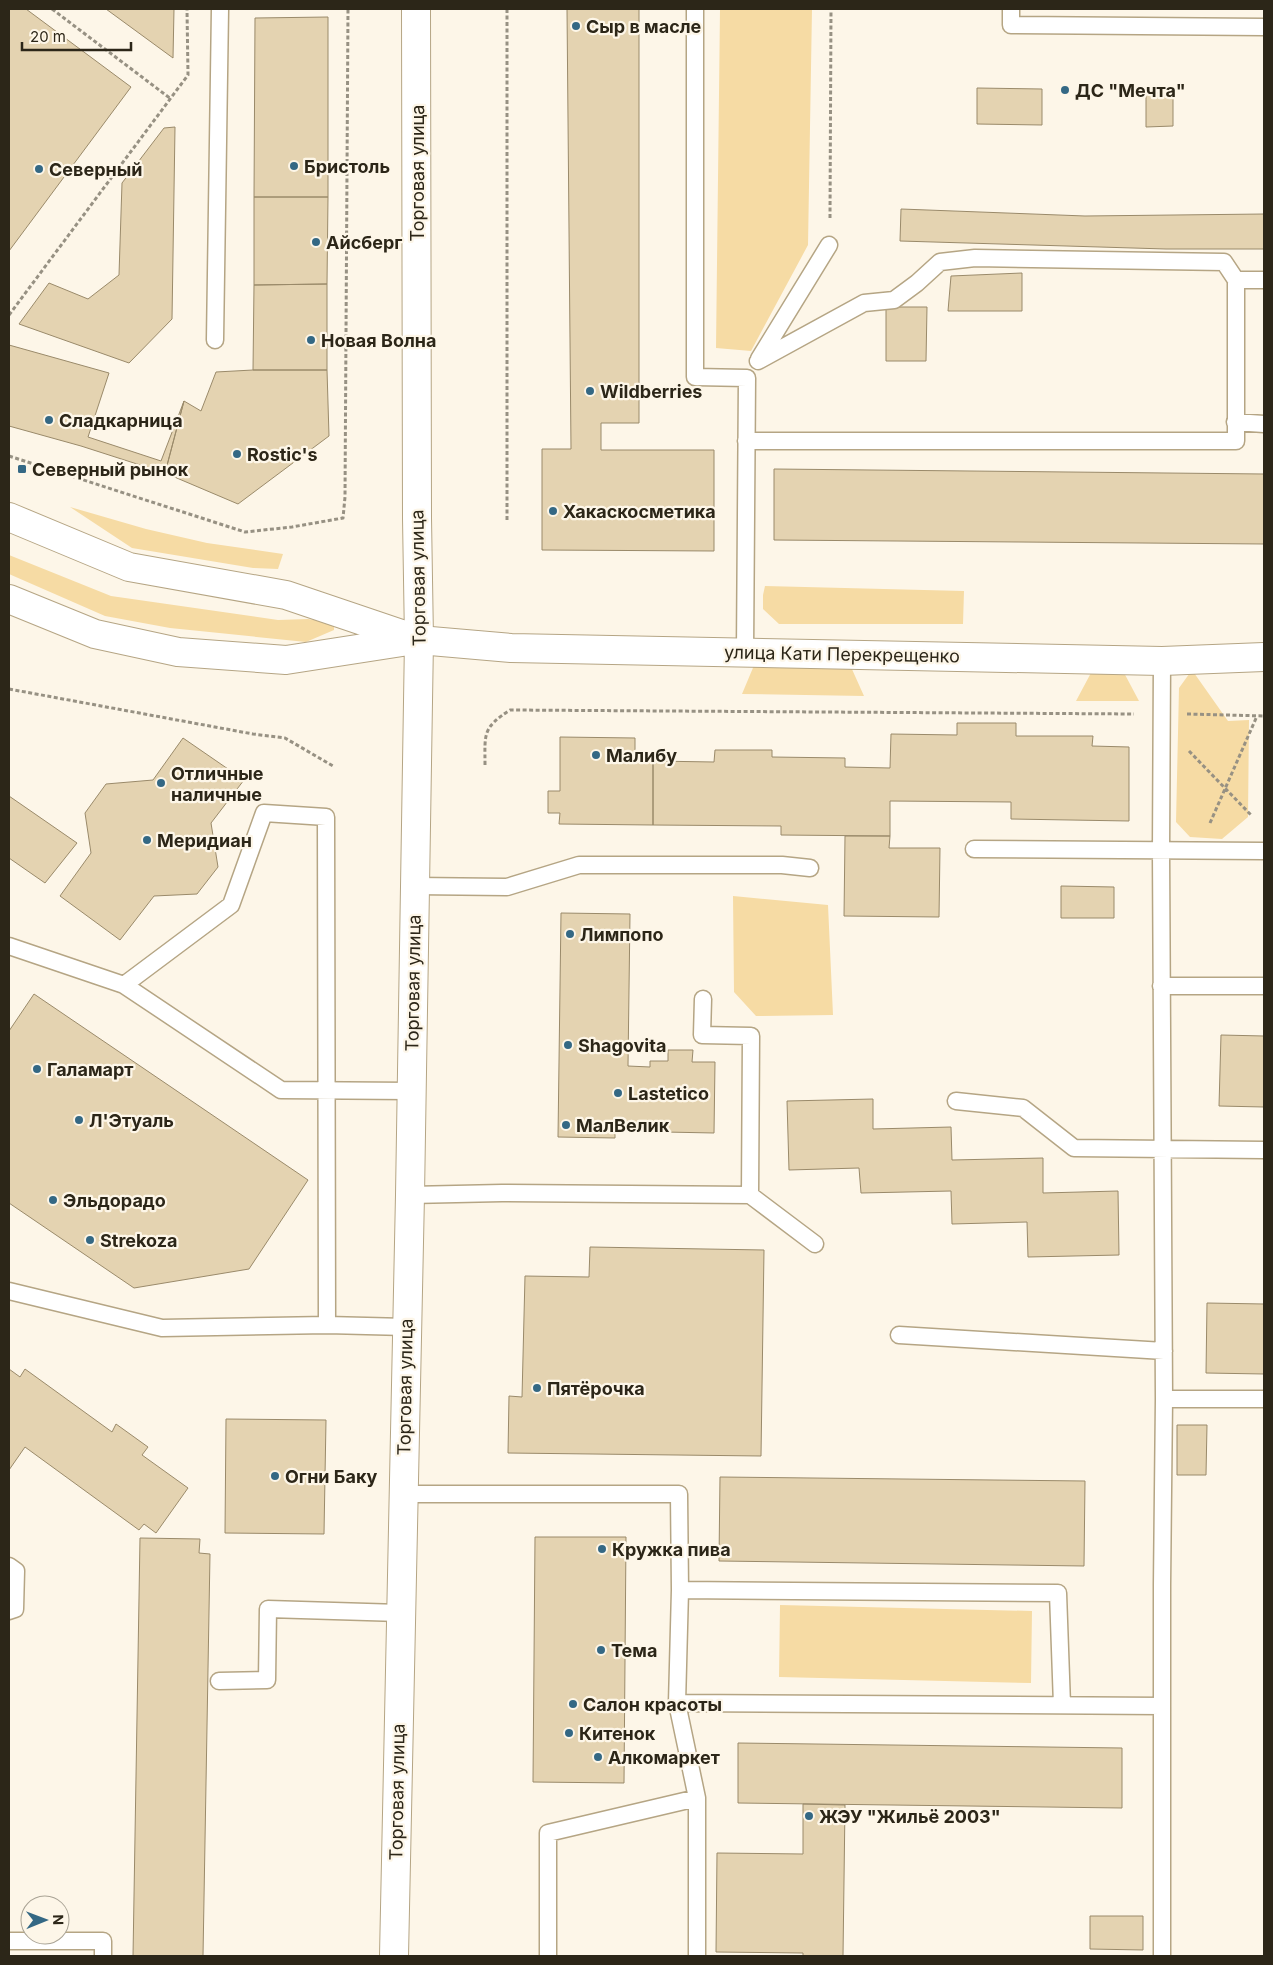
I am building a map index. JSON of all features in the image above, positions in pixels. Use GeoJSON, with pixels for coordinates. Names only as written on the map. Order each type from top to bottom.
{"type":"FeatureCollection","features":[{"type":"Feature","properties":{"kind":"street","name":"Торговая улица"},"geometry":{"type":"LineString","coordinates":[[394,1956],[410,1195],[419,640],[416,9]]}},
{"type":"Feature","properties":{"kind":"street","name":"улица Кати Перекрещенко"},"geometry":{"type":"LineString","coordinates":[[9,517],[129,567],[286,595],[419,640]]}},
{"type":"Feature","properties":{"kind":"street","name":"улица Кати Перекрещенко"},"geometry":{"type":"LineString","coordinates":[[9,599],[95,634],[178,652],[286,660],[419,640],[511,648],[1162,661],[1264,657]]}},
{"type":"Feature","properties":{"kind":"lane"},"geometry":{"type":"LineString","coordinates":[[215,340],[220,9]]}},
{"type":"Feature","properties":{"kind":"lane"},"geometry":{"type":"LineString","coordinates":[[695,9],[695,377],[747,378]]}},
{"type":"Feature","properties":{"kind":"lane"},"geometry":{"type":"LineString","coordinates":[[1011,9],[1011,25],[1264,27]]}},
{"type":"Feature","properties":{"kind":"lane"},"geometry":{"type":"LineString","coordinates":[[745,652],[747,378],[829,245]]}},
{"type":"Feature","properties":{"kind":"lane"},"geometry":{"type":"LineString","coordinates":[[746,441],[1236,441],[1236,280],[1224,262],[975,258],[940,262],[917,283],[894,300],[864,303],[758,362]]}},
{"type":"Feature","properties":{"kind":"lane"},"geometry":{"type":"LineString","coordinates":[[1236,280],[1264,280]]}},
{"type":"Feature","properties":{"kind":"lane"},"geometry":{"type":"LineString","coordinates":[[1236,422],[1264,424]]}},
{"type":"Feature","properties":{"kind":"lane"},"geometry":{"type":"LineString","coordinates":[[1162,661],[1161,851],[1164,1351],[1162,1956]]}},
{"type":"Feature","properties":{"kind":"lane"},"geometry":{"type":"LineString","coordinates":[[124,985],[231,905],[264,812],[326,816],[327,1325]]}},
{"type":"Feature","properties":{"kind":"lane"},"geometry":{"type":"LineString","coordinates":[[974,849],[1264,851]]}},
{"type":"Feature","properties":{"kind":"lane"},"geometry":{"type":"LineString","coordinates":[[414,886],[507,886],[579,865],[782,866],[810,868]]}},
{"type":"Feature","properties":{"kind":"lane"},"geometry":{"type":"LineString","coordinates":[[9,946],[124,985],[281,1090],[411,1091]]}},
{"type":"Feature","properties":{"kind":"lane"},"geometry":{"type":"LineString","coordinates":[[1162,986],[1264,986]]}},
{"type":"Feature","properties":{"kind":"lane"},"geometry":{"type":"LineString","coordinates":[[703,1000],[702,1035],[751,1036],[750,1195]]}},
{"type":"Feature","properties":{"kind":"lane"},"geometry":{"type":"LineString","coordinates":[[956,1101],[1022,1108],[1074,1148],[1264,1150]]}},
{"type":"Feature","properties":{"kind":"lane"},"geometry":{"type":"LineString","coordinates":[[410,1195],[502,1193],[750,1195],[815,1244]]}},
{"type":"Feature","properties":{"kind":"lane"},"geometry":{"type":"LineString","coordinates":[[9,1291],[162,1328],[327,1325],[406,1327]]}},
{"type":"Feature","properties":{"kind":"lane"},"geometry":{"type":"LineString","coordinates":[[899,1335],[1164,1351]]}},
{"type":"Feature","properties":{"kind":"lane"},"geometry":{"type":"LineString","coordinates":[[1164,1399],[1264,1399]]}},
{"type":"Feature","properties":{"kind":"lane"},"geometry":{"type":"LineString","coordinates":[[403,1494],[679,1494],[680,1590],[677,1703],[697,1798],[697,1956]]}},
{"type":"Feature","properties":{"kind":"lane"},"geometry":{"type":"LineString","coordinates":[[9,1566],[16,1571],[15,1609],[9,1611]]}},
{"type":"Feature","properties":{"kind":"lane"},"geometry":{"type":"LineString","coordinates":[[680,1590],[1058,1592],[1062,1704]]}},
{"type":"Feature","properties":{"kind":"lane"},"geometry":{"type":"LineString","coordinates":[[219,1681],[267,1680],[268,1609],[400,1613]]}},
{"type":"Feature","properties":{"kind":"lane"},"geometry":{"type":"LineString","coordinates":[[677,1703],[1162,1706]]}},
{"type":"Feature","properties":{"kind":"lane"},"geometry":{"type":"LineString","coordinates":[[548,1956],[548,1833],[697,1798]]}},
{"type":"Feature","properties":{"kind":"lane"},"geometry":{"type":"LineString","coordinates":[[9,1941],[103,1941],[103,1956]]}},
{"type":"Feature","properties":{"kind":"path"},"geometry":{"type":"LineString","coordinates":[[52,9],[171,98]]}},
{"type":"Feature","properties":{"kind":"path"},"geometry":{"type":"LineString","coordinates":[[9,315],[188,75],[187,9]]}},
{"type":"Feature","properties":{"kind":"path"},"geometry":{"type":"LineString","coordinates":[[9,456],[245,532],[292,527],[343,518],[345,497],[348,9]]}},
{"type":"Feature","properties":{"kind":"path"},"geometry":{"type":"LineString","coordinates":[[507,9],[507,520]]}},
{"type":"Feature","properties":{"kind":"path"},"geometry":{"type":"LineString","coordinates":[[829,245],[831,9]]}},
{"type":"Feature","properties":{"kind":"path"},"geometry":{"type":"LineString","coordinates":[[9,689],[252,734],[286,738],[333,766]]}},
{"type":"Feature","properties":{"kind":"path"},"geometry":{"type":"LineString","coordinates":[[485,765],[485,736],[494,721],[510,710],[1264,716]]}},
{"type":"Feature","properties":{"kind":"path"},"geometry":{"type":"LineString","coordinates":[[1208,828],[1257,716]]}},
{"type":"Feature","properties":{"kind":"path"},"geometry":{"type":"LineString","coordinates":[[1186,749],[1252,815]]}},
{"type":"Feature","properties":{"kind":"shaded area"},"geometry":{"type":"Polygon","coordinates":[[[720,9],[812,9],[808,245],[751,351],[716,348],[720,9]]]}},
{"type":"Feature","properties":{"kind":"shaded area"},"geometry":{"type":"Polygon","coordinates":[[[70,507],[146,529],[207,543],[283,554],[278,569],[253,568],[132,548],[70,507]]]}},
{"type":"Feature","properties":{"kind":"shaded area"},"geometry":{"type":"Polygon","coordinates":[[[9,555],[111,596],[278,620],[308,619],[334,623],[334,630],[306,642],[170,628],[105,616],[9,574],[9,555]]]}},
{"type":"Feature","properties":{"kind":"shaded area"},"geometry":{"type":"Polygon","coordinates":[[[765,586],[964,591],[963,624],[779,624],[763,609],[765,586]]]}},
{"type":"Feature","properties":{"kind":"shaded area"},"geometry":{"type":"Polygon","coordinates":[[[755,663],[851,667],[864,696],[742,694],[755,663]]]}},
{"type":"Feature","properties":{"kind":"shaded area"},"geometry":{"type":"Polygon","coordinates":[[[1122,669],[1139,701],[1076,701],[1092,671],[1122,669]]]}},
{"type":"Feature","properties":{"kind":"shaded area"},"geometry":{"type":"Polygon","coordinates":[[[1192,670],[1228,721],[1249,720],[1248,817],[1222,839],[1190,837],[1176,822],[1179,688],[1192,670]]]}},
{"type":"Feature","properties":{"kind":"shaded area"},"geometry":{"type":"Polygon","coordinates":[[[733,896],[828,905],[833,1015],[756,1016],[734,992],[733,896]]]}},
{"type":"Feature","properties":{"kind":"shaded area"},"geometry":{"type":"Polygon","coordinates":[[[780,1605],[1032,1611],[1031,1683],[779,1677],[780,1605]]]}},
{"type":"Feature","properties":{"kind":"building","name":"Северный"},"geometry":{"type":"Polygon","coordinates":[[[9,9],[26,9],[131,87],[9,251],[9,9]]]}},
{"type":"Feature","properties":{"kind":"building"},"geometry":{"type":"Polygon","coordinates":[[[106,9],[174,9],[173,58],[106,9]]]}},
{"type":"Feature","properties":{"kind":"building"},"geometry":{"type":"Polygon","coordinates":[[[567,9],[639,9],[639,423],[601,423],[601,450],[714,450],[714,551],[542,550],[542,449],[571,449],[567,9]]]}},
{"type":"Feature","properties":{"kind":"building"},"geometry":{"type":"Polygon","coordinates":[[[328,17],[328,197],[254,197],[255,18],[328,17]]]}},
{"type":"Feature","properties":{"kind":"building"},"geometry":{"type":"Polygon","coordinates":[[[977,88],[1042,89],[1042,125],[977,124],[977,88]]]}},
{"type":"Feature","properties":{"kind":"building"},"geometry":{"type":"Polygon","coordinates":[[[1146,93],[1173,93],[1173,126],[1146,127],[1146,93]]]}},
{"type":"Feature","properties":{"kind":"building"},"geometry":{"type":"Polygon","coordinates":[[[175,127],[172,319],[129,363],[19,324],[49,283],[88,299],[119,275],[122,183],[164,128],[175,127]]]}},
{"type":"Feature","properties":{"kind":"building"},"geometry":{"type":"Polygon","coordinates":[[[254,197],[328,197],[327,284],[254,285],[254,197]]]}},
{"type":"Feature","properties":{"kind":"building"},"geometry":{"type":"Polygon","coordinates":[[[901,209],[1085,216],[1264,214],[1264,249],[1166,249],[900,241],[901,209]]]}},
{"type":"Feature","properties":{"kind":"building"},"geometry":{"type":"Polygon","coordinates":[[[1022,273],[1022,311],[948,311],[951,276],[1022,273]]]}},
{"type":"Feature","properties":{"kind":"building"},"geometry":{"type":"Polygon","coordinates":[[[327,284],[327,370],[253,370],[254,285],[327,284]]]}},
{"type":"Feature","properties":{"kind":"building"},"geometry":{"type":"Polygon","coordinates":[[[886,307],[927,307],[926,361],[886,361],[886,307]]]}},
{"type":"Feature","properties":{"kind":"building"},"geometry":{"type":"Polygon","coordinates":[[[9,345],[109,373],[88,437],[161,461],[184,401],[165,473],[81,446],[9,426],[9,345]]]}},
{"type":"Feature","properties":{"kind":"building","name":"Rostic's"},"geometry":{"type":"Polygon","coordinates":[[[327,370],[329,436],[238,504],[165,473],[184,401],[201,411],[216,372],[327,370]]]}},
{"type":"Feature","properties":{"kind":"building"},"geometry":{"type":"Polygon","coordinates":[[[774,469],[1264,474],[1264,544],[774,540],[774,469]]]}},
{"type":"Feature","properties":{"kind":"building"},"geometry":{"type":"Polygon","coordinates":[[[957,723],[1016,723],[1016,736],[1093,736],[1092,746],[1129,747],[1129,821],[1011,819],[1011,802],[890,801],[890,836],[781,835],[781,826],[653,825],[653,761],[714,762],[715,750],[772,750],[772,757],[845,758],[845,767],[890,768],[891,734],[957,735],[957,723]]]}},
{"type":"Feature","properties":{"kind":"building"},"geometry":{"type":"Polygon","coordinates":[[[560,737],[635,738],[635,754],[653,754],[653,825],[559,824],[560,813],[548,813],[548,791],[560,791],[560,737]]]}},
{"type":"Feature","properties":{"kind":"building"},"geometry":{"type":"Polygon","coordinates":[[[183,738],[244,780],[211,823],[218,867],[197,894],[154,896],[120,940],[60,896],[91,853],[85,813],[106,784],[153,780],[183,738]]]}},
{"type":"Feature","properties":{"kind":"building"},"geometry":{"type":"Polygon","coordinates":[[[9,796],[77,843],[45,883],[9,858],[9,796]]]}},
{"type":"Feature","properties":{"kind":"building"},"geometry":{"type":"Polygon","coordinates":[[[845,836],[890,836],[889,848],[940,848],[939,917],[844,916],[845,836]]]}},
{"type":"Feature","properties":{"kind":"building"},"geometry":{"type":"Polygon","coordinates":[[[1061,886],[1114,887],[1114,918],[1061,918],[1061,886]]]}},
{"type":"Feature","properties":{"kind":"building"},"geometry":{"type":"Polygon","coordinates":[[[561,913],[630,914],[628,1066],[650,1067],[650,1061],[668,1061],[668,1050],[693,1050],[692,1062],[715,1062],[714,1133],[615,1131],[615,1138],[558,1137],[561,913]]]}},
{"type":"Feature","properties":{"kind":"building"},"geometry":{"type":"Polygon","coordinates":[[[34,994],[308,1180],[249,1269],[134,1288],[9,1203],[9,1031],[34,994]]]}},
{"type":"Feature","properties":{"kind":"building"},"geometry":{"type":"Polygon","coordinates":[[[1221,1035],[1264,1036],[1264,1107],[1219,1106],[1221,1035]]]}},
{"type":"Feature","properties":{"kind":"building"},"geometry":{"type":"Polygon","coordinates":[[[873,1099],[873,1129],[951,1127],[952,1160],[1043,1158],[1043,1193],[1118,1191],[1119,1255],[1028,1257],[1027,1222],[952,1224],[951,1191],[861,1193],[859,1168],[789,1170],[787,1101],[873,1099]]]}},
{"type":"Feature","properties":{"kind":"building"},"geometry":{"type":"Polygon","coordinates":[[[590,1247],[764,1250],[761,1456],[508,1453],[509,1396],[522,1397],[525,1276],[589,1277],[590,1247]]]}},
{"type":"Feature","properties":{"kind":"building"},"geometry":{"type":"Polygon","coordinates":[[[1207,1303],[1264,1304],[1264,1374],[1206,1373],[1207,1303]]]}},
{"type":"Feature","properties":{"kind":"building"},"geometry":{"type":"Polygon","coordinates":[[[9,1369],[20,1377],[25,1369],[112,1432],[116,1424],[148,1447],[142,1455],[188,1488],[156,1533],[144,1524],[139,1530],[25,1447],[9,1470],[9,1369]]]}},
{"type":"Feature","properties":{"kind":"building","name":"Огни Баку"},"geometry":{"type":"Polygon","coordinates":[[[226,1419],[326,1420],[324,1534],[225,1533],[226,1419]]]}},
{"type":"Feature","properties":{"kind":"building"},"geometry":{"type":"Polygon","coordinates":[[[1177,1425],[1207,1425],[1206,1475],[1177,1475],[1177,1425]]]}},
{"type":"Feature","properties":{"kind":"building"},"geometry":{"type":"Polygon","coordinates":[[[720,1477],[1085,1481],[1084,1566],[719,1561],[720,1477]]]}},
{"type":"Feature","properties":{"kind":"building"},"geometry":{"type":"Polygon","coordinates":[[[535,1537],[626,1537],[624,1783],[533,1782],[535,1537]]]}},
{"type":"Feature","properties":{"kind":"building"},"geometry":{"type":"Polygon","coordinates":[[[140,1538],[200,1539],[199,1553],[210,1554],[203,1956],[133,1956],[140,1538]]]}},
{"type":"Feature","properties":{"kind":"building"},"geometry":{"type":"Polygon","coordinates":[[[738,1743],[1122,1748],[1122,1808],[738,1803],[738,1743]]]}},
{"type":"Feature","properties":{"kind":"building"},"geometry":{"type":"Polygon","coordinates":[[[803,1804],[845,1805],[843,1956],[803,1956],[803,1953],[716,1952],[717,1853],[803,1854],[803,1804]]]}},
{"type":"Feature","properties":{"kind":"building"},"geometry":{"type":"Polygon","coordinates":[[[1090,1916],[1143,1916],[1143,1950],[1090,1949],[1090,1916]]]}},
{"type":"Feature","properties":{"kind":"place","name":"Сыр в масле"},"geometry":{"type":"Point","coordinates":[576,26]}},
{"type":"Feature","properties":{"kind":"place","name":"ДС \"Мечта\""},"geometry":{"type":"Point","coordinates":[1065,90]}},
{"type":"Feature","properties":{"kind":"place","name":"Бристоль"},"geometry":{"type":"Point","coordinates":[294,166]}},
{"type":"Feature","properties":{"kind":"place","name":"Северный"},"geometry":{"type":"Point","coordinates":[39,169]}},
{"type":"Feature","properties":{"kind":"place","name":"Айсберг"},"geometry":{"type":"Point","coordinates":[316,242]}},
{"type":"Feature","properties":{"kind":"place","name":"Новая Волна"},"geometry":{"type":"Point","coordinates":[311,340]}},
{"type":"Feature","properties":{"kind":"place","name":"Wildberries"},"geometry":{"type":"Point","coordinates":[590,391]}},
{"type":"Feature","properties":{"kind":"place","name":"Сладкарница"},"geometry":{"type":"Point","coordinates":[49,420]}},
{"type":"Feature","properties":{"kind":"place","name":"Rostic's"},"geometry":{"type":"Point","coordinates":[237,454]}},
{"type":"Feature","properties":{"kind":"place","name":"Северный рынок"},"geometry":{"type":"Point","coordinates":[22,469]}},
{"type":"Feature","properties":{"kind":"place","name":"Хакаскосметика"},"geometry":{"type":"Point","coordinates":[553,511]}},
{"type":"Feature","properties":{"kind":"place","name":"Малибу"},"geometry":{"type":"Point","coordinates":[596,755]}},
{"type":"Feature","properties":{"kind":"place","name":"Отличные наличные"},"geometry":{"type":"Point","coordinates":[161,783]}},
{"type":"Feature","properties":{"kind":"place","name":"Меридиан"},"geometry":{"type":"Point","coordinates":[147,840]}},
{"type":"Feature","properties":{"kind":"place","name":"Лимпопо"},"geometry":{"type":"Point","coordinates":[570,934]}},
{"type":"Feature","properties":{"kind":"place","name":"Shagovita"},"geometry":{"type":"Point","coordinates":[568,1045]}},
{"type":"Feature","properties":{"kind":"place","name":"Галамарт"},"geometry":{"type":"Point","coordinates":[37,1069]}},
{"type":"Feature","properties":{"kind":"place","name":"Lastetico"},"geometry":{"type":"Point","coordinates":[618,1093]}},
{"type":"Feature","properties":{"kind":"place","name":"Л'Этуаль"},"geometry":{"type":"Point","coordinates":[79,1120]}},
{"type":"Feature","properties":{"kind":"place","name":"МалВелик"},"geometry":{"type":"Point","coordinates":[566,1125]}},
{"type":"Feature","properties":{"kind":"place","name":"Эльдорадо"},"geometry":{"type":"Point","coordinates":[53,1200]}},
{"type":"Feature","properties":{"kind":"place","name":"Strekoza"},"geometry":{"type":"Point","coordinates":[90,1240]}},
{"type":"Feature","properties":{"kind":"place","name":"Пятёрочка"},"geometry":{"type":"Point","coordinates":[537,1388]}},
{"type":"Feature","properties":{"kind":"place","name":"Огни Баку"},"geometry":{"type":"Point","coordinates":[275,1476]}},
{"type":"Feature","properties":{"kind":"place","name":"Кружка пива"},"geometry":{"type":"Point","coordinates":[602,1549]}},
{"type":"Feature","properties":{"kind":"place","name":"Тема"},"geometry":{"type":"Point","coordinates":[601,1650]}},
{"type":"Feature","properties":{"kind":"place","name":"Салон красоты"},"geometry":{"type":"Point","coordinates":[573,1704]}},
{"type":"Feature","properties":{"kind":"place","name":"Китенок"},"geometry":{"type":"Point","coordinates":[569,1733]}},
{"type":"Feature","properties":{"kind":"place","name":"Алкомаркет"},"geometry":{"type":"Point","coordinates":[598,1757]}},
{"type":"Feature","properties":{"kind":"place","name":"ЖЭУ \"Жильё 2003\""},"geometry":{"type":"Point","coordinates":[809,1816]}}]}
